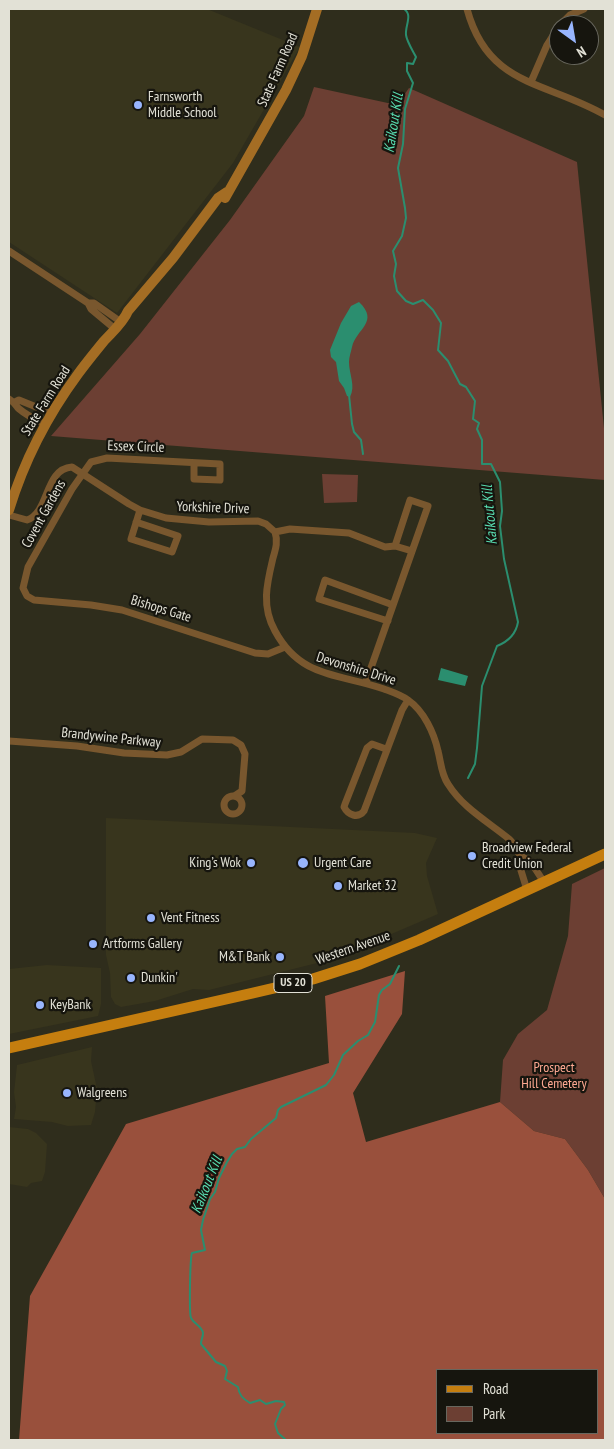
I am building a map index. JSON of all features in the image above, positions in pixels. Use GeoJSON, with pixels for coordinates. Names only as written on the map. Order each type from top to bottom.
{"type":"FeatureCollection","features":[{"type":"Feature","properties":{"kind":"main road","name":"State Farm Road"},"geometry":{"type":"LineString","coordinates":[[9,509],[29,455],[51,414],[78,374],[120,323],[133,314],[180,259],[224,202],[227,192],[286,90],[302,56],[317,9]]}},
{"type":"Feature","properties":{"kind":"main road","name":"Western Avenue"},"geometry":{"type":"LineString","coordinates":[[9,1048],[253,993],[330,973],[396,950],[605,854]]}},
{"type":"Feature","properties":{"kind":"street"},"geometry":{"type":"LineString","coordinates":[[467,9],[475,33],[489,54],[502,67],[605,115]]}},
{"type":"Feature","properties":{"kind":"street"},"geometry":{"type":"LineString","coordinates":[[572,15],[584,9]]}},
{"type":"Feature","properties":{"kind":"street"},"geometry":{"type":"LineString","coordinates":[[531,82],[549,42]]}},
{"type":"Feature","properties":{"kind":"street"},"geometry":{"type":"LineString","coordinates":[[9,251],[88,303],[91,309],[120,323]]}},
{"type":"Feature","properties":{"kind":"street"},"geometry":{"type":"LineString","coordinates":[[12,401],[19,400],[28,403],[51,414]]}},
{"type":"Feature","properties":{"kind":"street"},"geometry":{"type":"LineString","coordinates":[[12,401],[35,420],[45,424]]}},
{"type":"Feature","properties":{"kind":"street","name":"Essex Circle"},"geometry":{"type":"LineString","coordinates":[[82,473],[90,462],[101,458],[194,463]]}},
{"type":"Feature","properties":{"kind":"street","name":"Yorkshire Drive"},"geometry":{"type":"LineString","coordinates":[[9,515],[22,520],[31,519],[38,513],[49,488],[59,472],[72,467],[140,510],[184,521],[258,522],[266,524],[275,532]]}},
{"type":"Feature","properties":{"kind":"street","name":"Covent Gardens"},"geometry":{"type":"LineString","coordinates":[[27,596],[23,588],[28,567],[82,473]]}},
{"type":"Feature","properties":{"kind":"street"},"geometry":{"type":"LineString","coordinates":[[366,682],[428,506],[410,500],[395,546]]}},
{"type":"Feature","properties":{"kind":"street"},"geometry":{"type":"LineString","coordinates":[[136,522],[178,536],[172,552],[131,540],[136,522],[140,510]]}},
{"type":"Feature","properties":{"kind":"street"},"geometry":{"type":"LineString","coordinates":[[275,532],[293,529],[350,533],[385,547],[395,546],[412,552]]}},
{"type":"Feature","properties":{"kind":"street","name":"Devonshire Drive"},"geometry":{"type":"LineString","coordinates":[[275,532],[277,544],[267,585],[266,600],[271,624],[285,647],[293,656],[309,668],[322,673],[366,682],[408,700],[424,718],[433,733],[442,772],[454,792],[465,805],[511,841],[521,857],[528,859],[544,882]]}},
{"type":"Feature","properties":{"kind":"street"},"geometry":{"type":"LineString","coordinates":[[388,621],[319,599],[326,580],[393,605]]}},
{"type":"Feature","properties":{"kind":"street","name":"Bishops Gate"},"geometry":{"type":"LineString","coordinates":[[27,596],[34,600],[92,605],[122,610],[255,653],[268,654],[285,647]]}},
{"type":"Feature","properties":{"kind":"street"},"geometry":{"type":"LineString","coordinates":[[386,749],[372,744],[367,748],[345,804],[344,808],[349,813],[355,816],[362,814],[364,811],[386,749],[408,700]]}},
{"type":"Feature","properties":{"kind":"street","name":"Brandywine Parkway"},"geometry":{"type":"LineString","coordinates":[[9,741],[167,756],[181,752],[202,739],[233,740],[241,745],[245,754],[242,791],[236,796]]}},
{"type":"Feature","properties":{"kind":"street","name":"Devonshire Drive"},"geometry":{"type":"LineString","coordinates":[[521,857],[519,864],[527,890]]}},
{"type":"Feature","properties":{"kind":"shaded area","name":"Farnsworth Middle School"},"geometry":{"type":"Polygon","coordinates":[[[9,9],[207,9],[300,47],[233,163],[117,313],[9,242],[9,9]]]}},
{"type":"Feature","properties":{"kind":"shaded area"},"geometry":{"type":"Polygon","coordinates":[[[359,302],[365,309],[367,320],[354,341],[350,356],[349,366],[352,393],[350,397],[347,396],[339,381],[336,362],[331,357],[330,350],[341,323],[351,306],[359,302]]]}},
{"type":"Feature","properties":{"kind":"shaded area"},"geometry":{"type":"Polygon","coordinates":[[[441,668],[468,676],[465,686],[438,680],[441,668]]]}},
{"type":"Feature","properties":{"kind":"shaded area"},"geometry":{"type":"Polygon","coordinates":[[[106,818],[415,833],[437,838],[426,863],[427,876],[438,914],[333,959],[209,990],[193,989],[155,1001],[121,1007],[115,1004],[111,997],[110,973],[106,955],[106,818]]]}},
{"type":"Feature","properties":{"kind":"shaded area"},"geometry":{"type":"Polygon","coordinates":[[[47,965],[101,968],[101,1004],[98,1016],[9,1034],[9,969],[47,965]]]}},
{"type":"Feature","properties":{"kind":"shaded area"},"geometry":{"type":"Polygon","coordinates":[[[405,971],[402,1014],[353,1093],[366,1142],[500,1102],[534,1131],[565,1139],[588,1170],[605,1199],[605,1440],[19,1440],[30,1296],[126,1124],[329,1063],[325,996],[405,971]]]}},
{"type":"Feature","properties":{"kind":"shaded area"},"geometry":{"type":"Polygon","coordinates":[[[92,1047],[91,1061],[97,1089],[95,1112],[91,1125],[68,1126],[52,1122],[14,1119],[17,1065],[92,1047]]]}},
{"type":"Feature","properties":{"kind":"shaded area"},"geometry":{"type":"Polygon","coordinates":[[[9,1127],[28,1129],[36,1133],[47,1144],[45,1172],[42,1181],[31,1183],[27,1187],[9,1184],[9,1127]]]}},
{"type":"Feature","properties":{"kind":"green space"},"geometry":{"type":"Polygon","coordinates":[[[314,87],[397,105],[409,88],[577,162],[605,438],[605,480],[51,436],[140,334],[230,220],[304,116],[314,87]]]}},
{"type":"Feature","properties":{"kind":"green space"},"geometry":{"type":"Polygon","coordinates":[[[322,474],[358,475],[357,502],[324,503],[322,474]]]}},
{"type":"Feature","properties":{"kind":"green space","name":"Prospect Hill Cemetery"},"geometry":{"type":"Polygon","coordinates":[[[605,868],[605,1199],[588,1170],[565,1139],[534,1131],[500,1102],[503,1060],[518,1034],[547,1010],[568,936],[572,884],[605,868]]]}},
{"type":"Feature","properties":{"kind":"waterway","name":"Kaikout Kill"},"geometry":{"type":"LineString","coordinates":[[404,9],[408,14],[407,38],[416,57],[413,64],[407,63],[407,71],[413,83],[405,109],[403,144],[398,168],[406,218],[402,236],[393,251],[396,264],[394,276],[397,291],[406,301],[413,304],[423,300],[433,310],[441,323],[438,350],[448,361],[460,384],[466,387],[475,401],[473,419],[479,423],[477,429],[482,440],[482,464],[491,464],[500,482],[502,511],[500,526],[504,559],[518,622],[511,637],[497,646],[482,686],[475,764],[468,778]]}},
{"type":"Feature","properties":{"kind":"waterway"},"geometry":{"type":"LineString","coordinates":[[349,395],[352,424],[354,432],[361,440],[363,454]]}},
{"type":"Feature","properties":{"kind":"waterway","name":"Kaikout Kill"},"geometry":{"type":"LineString","coordinates":[[286,1440],[278,1433],[275,1424],[281,1409],[285,1405],[284,1402],[276,1401],[266,1404],[260,1400],[250,1403],[240,1395],[238,1387],[225,1379],[227,1371],[225,1366],[216,1362],[201,1344],[202,1331],[192,1320],[190,1314],[192,1253],[205,1250],[201,1230],[203,1220],[219,1178],[232,1154],[237,1149],[245,1147],[251,1139],[276,1118],[281,1107],[326,1085],[334,1075],[343,1055],[358,1041],[368,1035],[375,1022],[379,995],[390,984],[399,966]]}},
{"type":"Feature","properties":{"kind":"place","name":"Farnsworth Middle School"},"geometry":{"type":"Point","coordinates":[138,105]}},
{"type":"Feature","properties":{"kind":"place","name":"Broadview Federal Credit Union"},"geometry":{"type":"Point","coordinates":[472,856]}},
{"type":"Feature","properties":{"kind":"place","name":"King’s Wok"},"geometry":{"type":"Point","coordinates":[251,863]}},
{"type":"Feature","properties":{"kind":"place","name":"Urgent Care"},"geometry":{"type":"Point","coordinates":[303,863]}},
{"type":"Feature","properties":{"kind":"place","name":"Market 32"},"geometry":{"type":"Point","coordinates":[338,886]}},
{"type":"Feature","properties":{"kind":"place","name":"Vent Fitness"},"geometry":{"type":"Point","coordinates":[151,918]}},
{"type":"Feature","properties":{"kind":"place","name":"Artforms Gallery"},"geometry":{"type":"Point","coordinates":[93,944]}},
{"type":"Feature","properties":{"kind":"place","name":"M&T Bank"},"geometry":{"type":"Point","coordinates":[280,957]}},
{"type":"Feature","properties":{"kind":"place","name":"Dunkin'"},"geometry":{"type":"Point","coordinates":[131,978]}},
{"type":"Feature","properties":{"kind":"place","name":"KeyBank"},"geometry":{"type":"Point","coordinates":[40,1005]}},
{"type":"Feature","properties":{"kind":"place","name":"Walgreens"},"geometry":{"type":"Point","coordinates":[67,1093]}}]}
